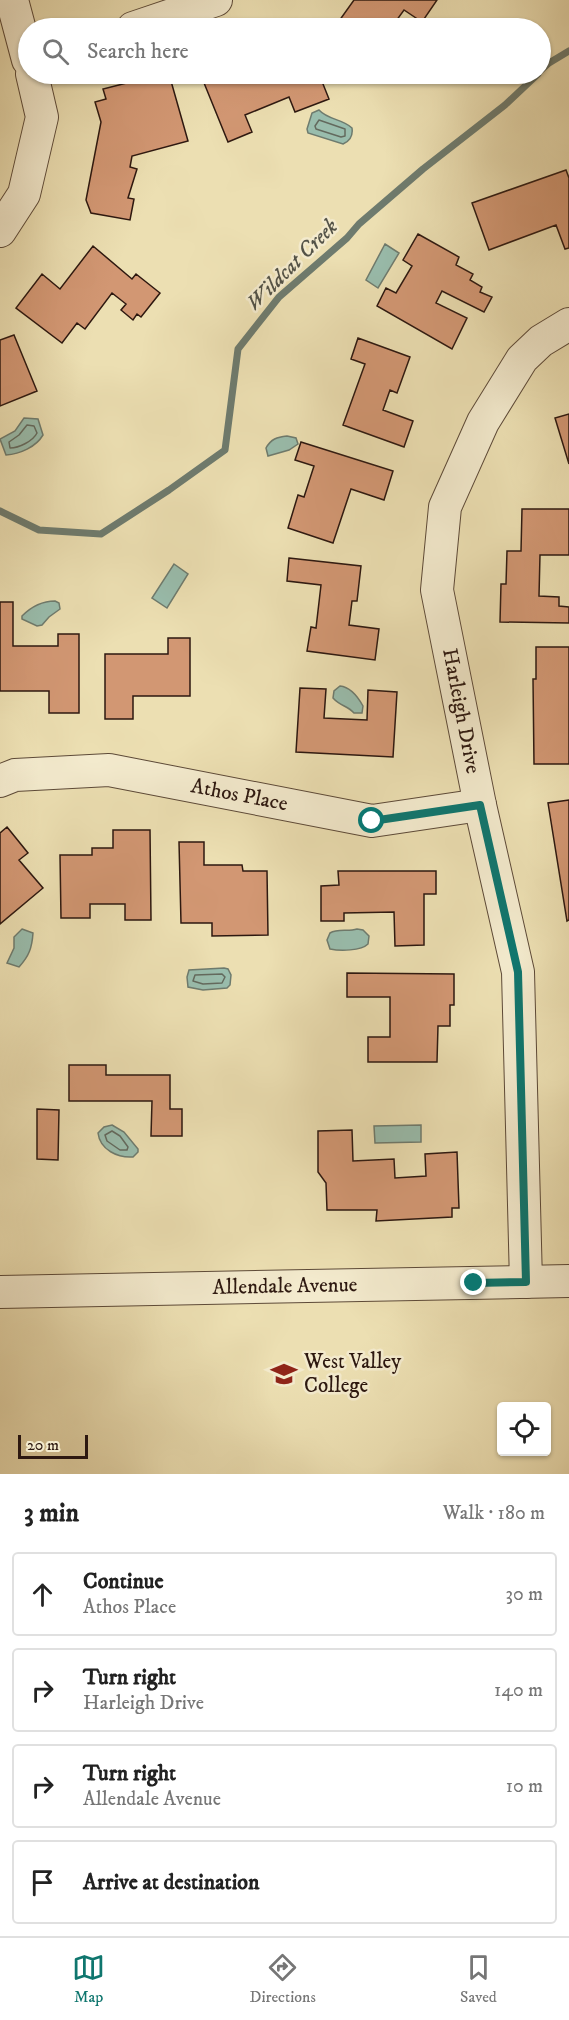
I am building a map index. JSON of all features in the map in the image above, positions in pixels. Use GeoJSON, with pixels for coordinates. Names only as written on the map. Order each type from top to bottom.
{"type":"FeatureCollection","features":[{"type":"Feature","properties":{"kind":"street"},"geometry":{"type":"LineString","coordinates":[[12,0],[18,22]]}},
{"type":"Feature","properties":{"kind":"street"},"geometry":{"type":"LineString","coordinates":[[163,18],[216,0]]}},
{"type":"Feature","properties":{"kind":"street"},"geometry":{"type":"LineString","coordinates":[[0,231],[24,194],[42,117],[34,84]]}},
{"type":"Feature","properties":{"kind":"street","name":"Harleigh Drive"},"geometry":{"type":"LineString","coordinates":[[526,1282],[518,972],[480,805],[437,590],[445,507],[483,422],[522,359],[541,341],[569,324]]}},
{"type":"Feature","properties":{"kind":"street","name":"Athos Place"},"geometry":{"type":"LineString","coordinates":[[0,781],[15,775],[109,770],[372,821],[480,805]]}},
{"type":"Feature","properties":{"kind":"street","name":"Allendale Avenue"},"geometry":{"type":"LineString","coordinates":[[0,1292],[569,1281]]}},
{"type":"Feature","properties":{"kind":"water"},"geometry":{"type":"Polygon","coordinates":[[[319,110],[352,128],[348,141],[343,144],[308,133],[312,113],[319,110]]]}},
{"type":"Feature","properties":{"kind":"water"},"geometry":{"type":"Polygon","coordinates":[[[385,244],[399,253],[378,288],[366,280],[385,244]]]}},
{"type":"Feature","properties":{"kind":"water"},"geometry":{"type":"Polygon","coordinates":[[[24,418],[38,419],[43,435],[27,449],[6,455],[0,439],[15,431],[24,418]]]}},
{"type":"Feature","properties":{"kind":"water"},"geometry":{"type":"Polygon","coordinates":[[[287,436],[296,438],[298,444],[289,450],[268,456],[266,448],[270,442],[287,436]]]}},
{"type":"Feature","properties":{"kind":"water"},"geometry":{"type":"Polygon","coordinates":[[[174,564],[188,574],[167,608],[152,598],[174,564]]]}},
{"type":"Feature","properties":{"kind":"water"},"geometry":{"type":"Polygon","coordinates":[[[55,601],[59,603],[60,609],[42,625],[37,626],[22,619],[22,616],[33,607],[55,601]]]}},
{"type":"Feature","properties":{"kind":"water"},"geometry":{"type":"Polygon","coordinates":[[[340,686],[348,688],[356,696],[363,706],[362,713],[354,713],[333,698],[334,691],[340,686]]]}},
{"type":"Feature","properties":{"kind":"water"},"geometry":{"type":"Polygon","coordinates":[[[22,929],[33,933],[29,952],[19,967],[7,963],[14,948],[14,937],[22,929]]]}},
{"type":"Feature","properties":{"kind":"water"},"geometry":{"type":"Polygon","coordinates":[[[363,930],[369,936],[368,944],[356,949],[330,949],[327,940],[330,933],[363,930]]]}},
{"type":"Feature","properties":{"kind":"water"},"geometry":{"type":"Polygon","coordinates":[[[228,969],[231,975],[230,985],[227,988],[203,990],[188,987],[189,970],[228,969]]]}},
{"type":"Feature","properties":{"kind":"water"},"geometry":{"type":"Polygon","coordinates":[[[112,1125],[124,1132],[138,1149],[133,1157],[111,1152],[102,1144],[98,1133],[104,1127],[112,1125]]]}},
{"type":"Feature","properties":{"kind":"water"},"geometry":{"type":"Polygon","coordinates":[[[421,1125],[421,1142],[375,1143],[374,1126],[421,1125]]]}},
{"type":"Feature","properties":{"kind":"building"},"geometry":{"type":"Polygon","coordinates":[[[354,0],[437,0],[425,18],[416,18],[404,10],[398,18],[341,18],[354,0]]]}},
{"type":"Feature","properties":{"kind":"building"},"geometry":{"type":"Polygon","coordinates":[[[123,84],[172,84],[188,141],[132,156],[130,167],[137,169],[128,198],[134,199],[130,220],[91,213],[86,200],[101,122],[95,102],[106,99],[103,89],[123,84]]]}},
{"type":"Feature","properties":{"kind":"building"},"geometry":{"type":"Polygon","coordinates":[[[204,84],[323,84],[329,99],[295,112],[289,97],[245,115],[252,132],[228,142],[204,84]]]}},
{"type":"Feature","properties":{"kind":"building"},"geometry":{"type":"Polygon","coordinates":[[[566,170],[569,178],[569,248],[565,249],[556,225],[489,250],[472,203],[566,170]]]}},
{"type":"Feature","properties":{"kind":"building"},"geometry":{"type":"Polygon","coordinates":[[[418,234],[459,257],[456,265],[473,274],[470,280],[482,287],[480,292],[492,297],[484,312],[442,291],[436,303],[467,318],[452,349],[377,306],[386,288],[396,293],[412,266],[403,260],[418,234]]]}},
{"type":"Feature","properties":{"kind":"building"},"geometry":{"type":"Polygon","coordinates":[[[93,246],[132,279],[136,274],[160,293],[141,317],[137,314],[133,320],[121,310],[126,304],[112,293],[85,329],[77,323],[62,343],[16,308],[42,274],[60,289],[93,246]]]}},
{"type":"Feature","properties":{"kind":"building"},"geometry":{"type":"Polygon","coordinates":[[[14,335],[37,391],[0,406],[0,340],[14,335]]]}},
{"type":"Feature","properties":{"kind":"building"},"geometry":{"type":"Polygon","coordinates":[[[358,338],[410,357],[397,393],[390,390],[383,410],[413,421],[404,447],[343,425],[365,364],[351,359],[358,338]]]}},
{"type":"Feature","properties":{"kind":"building"},"geometry":{"type":"Polygon","coordinates":[[[569,414],[569,464],[555,418],[569,414]]]}},
{"type":"Feature","properties":{"kind":"building"},"geometry":{"type":"Polygon","coordinates":[[[301,442],[393,471],[384,500],[351,489],[333,543],[288,528],[298,495],[304,497],[314,466],[295,460],[301,442]]]}},
{"type":"Feature","properties":{"kind":"building"},"geometry":{"type":"Polygon","coordinates":[[[522,509],[569,509],[569,555],[540,555],[539,596],[559,597],[559,606],[569,607],[569,623],[500,622],[501,584],[506,584],[507,551],[521,551],[522,509]]]}},
{"type":"Feature","properties":{"kind":"building"},"geometry":{"type":"Polygon","coordinates":[[[289,558],[361,566],[357,601],[352,601],[349,625],[379,629],[375,660],[307,651],[311,627],[316,628],[321,585],[287,581],[289,558]]]}},
{"type":"Feature","properties":{"kind":"building"},"geometry":{"type":"Polygon","coordinates":[[[0,602],[13,602],[13,646],[58,646],[58,634],[79,634],[79,713],[49,713],[49,691],[0,691],[0,602]]]}},
{"type":"Feature","properties":{"kind":"building"},"geometry":{"type":"Polygon","coordinates":[[[168,638],[190,638],[190,696],[133,696],[133,719],[105,719],[105,654],[168,654],[168,638]]]}},
{"type":"Feature","properties":{"kind":"building"},"geometry":{"type":"Polygon","coordinates":[[[536,647],[569,647],[569,764],[534,764],[533,679],[536,679],[536,647]]]}},
{"type":"Feature","properties":{"kind":"building"},"geometry":{"type":"Polygon","coordinates":[[[300,688],[326,689],[324,718],[367,720],[368,690],[397,692],[393,757],[296,752],[300,688]]]}},
{"type":"Feature","properties":{"kind":"building"},"geometry":{"type":"Polygon","coordinates":[[[569,800],[569,920],[567,921],[548,803],[569,800]]]}},
{"type":"Feature","properties":{"kind":"building"},"geometry":{"type":"Polygon","coordinates":[[[7,827],[28,853],[19,860],[43,888],[0,924],[0,833],[7,827]]]}},
{"type":"Feature","properties":{"kind":"building"},"geometry":{"type":"Polygon","coordinates":[[[113,830],[150,830],[151,920],[125,920],[125,904],[90,904],[90,918],[61,918],[60,855],[92,855],[92,848],[113,848],[113,830]]]}},
{"type":"Feature","properties":{"kind":"building"},"geometry":{"type":"Polygon","coordinates":[[[179,842],[204,842],[204,865],[242,865],[243,871],[267,871],[268,935],[212,936],[212,923],[181,923],[179,842]]]}},
{"type":"Feature","properties":{"kind":"building"},"geometry":{"type":"Polygon","coordinates":[[[338,871],[436,871],[436,894],[424,894],[424,945],[395,946],[394,912],[344,913],[344,921],[321,921],[321,886],[339,885],[338,871]]]}},
{"type":"Feature","properties":{"kind":"building"},"geometry":{"type":"Polygon","coordinates":[[[347,973],[454,974],[454,1005],[450,1005],[450,1026],[438,1026],[437,1062],[368,1062],[368,1037],[390,1037],[390,997],[347,997],[347,973]]]}},
{"type":"Feature","properties":{"kind":"building"},"geometry":{"type":"Polygon","coordinates":[[[69,1065],[106,1065],[106,1075],[170,1075],[170,1109],[182,1109],[182,1136],[151,1136],[152,1101],[69,1101],[69,1065]]]}},
{"type":"Feature","properties":{"kind":"building"},"geometry":{"type":"Polygon","coordinates":[[[37,1109],[59,1110],[58,1160],[37,1159],[37,1109]]]}},
{"type":"Feature","properties":{"kind":"building"},"geometry":{"type":"Polygon","coordinates":[[[352,1130],[353,1161],[394,1159],[395,1178],[426,1176],[425,1154],[457,1152],[459,1208],[452,1208],[452,1217],[376,1221],[377,1210],[327,1210],[326,1183],[318,1172],[318,1131],[352,1130]]]}},
{"type":"Feature","properties":{"kind":"waterway","name":"Wildcat Creek"},"geometry":{"type":"LineString","coordinates":[[551,62],[569,51]]}},
{"type":"Feature","properties":{"kind":"waterway","name":"Wildcat Creek"},"geometry":{"type":"LineString","coordinates":[[0,511],[39,530],[101,534],[225,450],[238,349],[279,297],[423,169],[505,105],[527,84]]}},
{"type":"Feature","properties":{"kind":"place","name":"West Valley College"},"geometry":{"type":"Point","coordinates":[284,1374]}},
{"type":"Feature","properties":{"kind":"route"},"geometry":{"type":"LineString","coordinates":[[372,821],[480,805],[518,972],[526,1282],[474,1283]]}}]}
